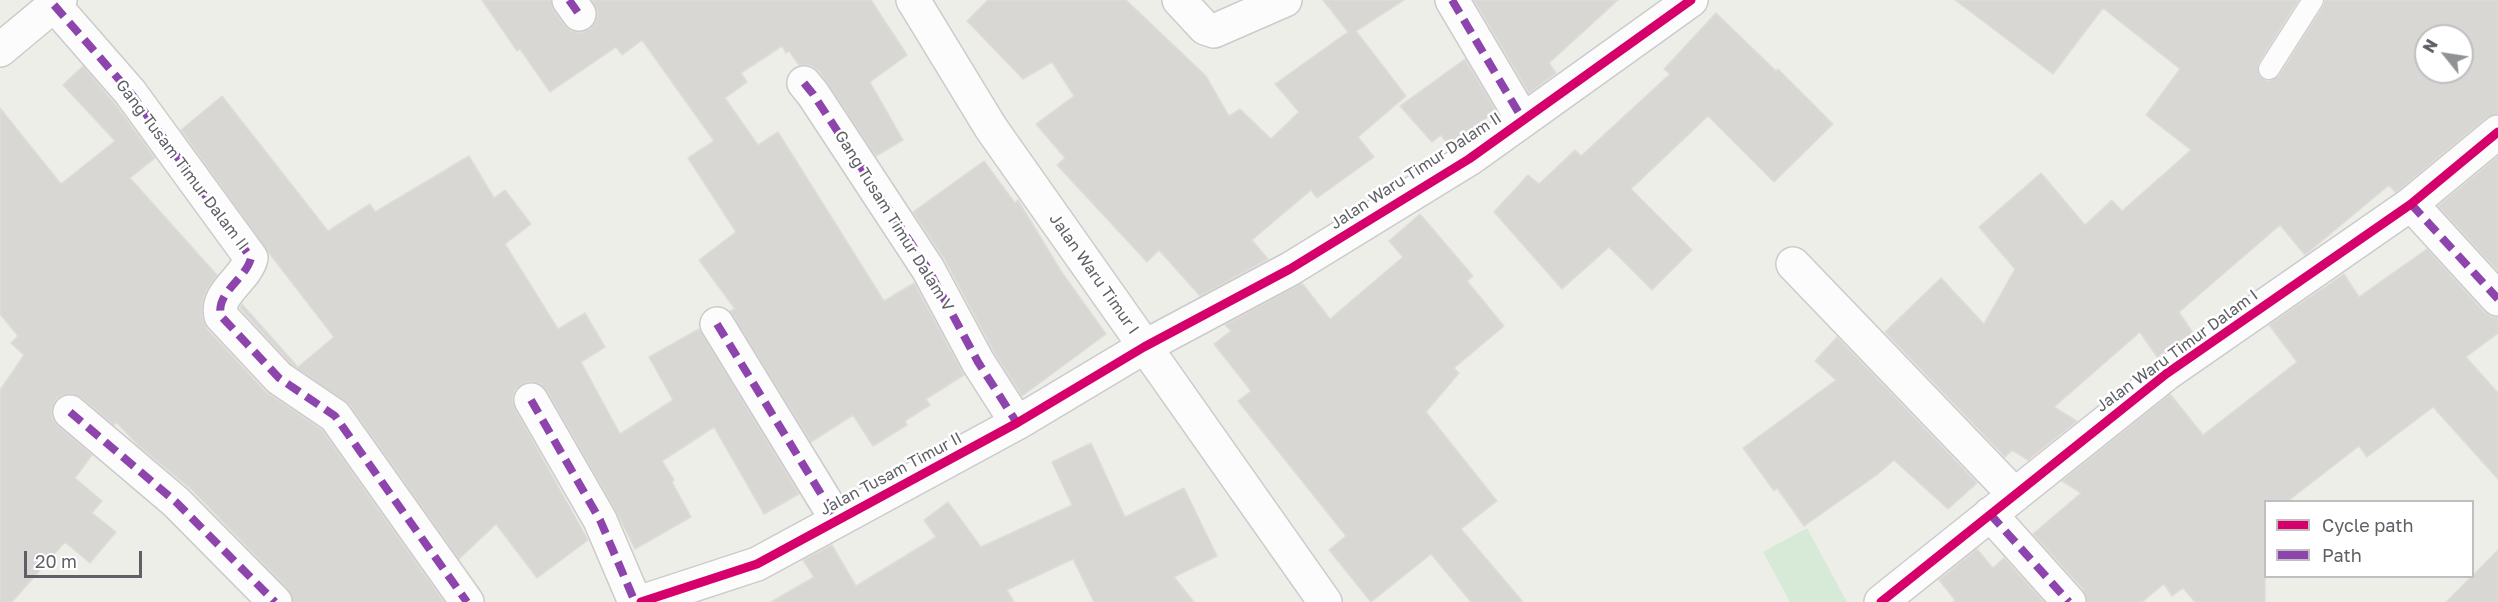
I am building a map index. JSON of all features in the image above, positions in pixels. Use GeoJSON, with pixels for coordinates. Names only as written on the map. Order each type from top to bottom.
{"type":"FeatureCollection","features":[{"type":"Feature","properties":{"kind":"street","name":"Jalan Waru Timur I"},"geometry":{"type":"LineString","coordinates":[[913,0],[991,128],[1325,602]]}},
{"type":"Feature","properties":{"kind":"street"},"geometry":{"type":"LineString","coordinates":[[1179,0],[1205,28],[1214,31],[1286,0]]}},
{"type":"Feature","properties":{"kind":"street"},"geometry":{"type":"LineString","coordinates":[[1452,0],[1523,120]]}},
{"type":"Feature","properties":{"kind":"street","name":"Jalan Waru Timur Dalam II"},"geometry":{"type":"LineString","coordinates":[[1144,347],[1290,269],[1469,159],[1691,0]]}},
{"type":"Feature","properties":{"kind":"street"},"geometry":{"type":"LineString","coordinates":[[0,50],[57,3]]}},
{"type":"Feature","properties":{"kind":"street","name":"Gang Tusam Timur Dalam II"},"geometry":{"type":"LineString","coordinates":[[57,3],[130,92],[251,258],[248,267],[222,301],[219,309],[221,316],[279,378],[335,416],[468,602]]}},
{"type":"Feature","properties":{"kind":"street","name":"Gang Tusam Timur Dalam V"},"geometry":{"type":"LineString","coordinates":[[804,83],[928,269],[978,362],[1017,423]]}},
{"type":"Feature","properties":{"kind":"street","name":"Jalan Waru Timur Dalam I"},"geometry":{"type":"LineString","coordinates":[[1881,602],[2166,374],[2411,204],[2498,132]]}},
{"type":"Feature","properties":{"kind":"street"},"geometry":{"type":"LineString","coordinates":[[2411,204],[2498,299]]}},
{"type":"Feature","properties":{"kind":"street"},"geometry":{"type":"LineString","coordinates":[[1793,264],[2003,504],[2069,602]]}},
{"type":"Feature","properties":{"kind":"street"},"geometry":{"type":"LineString","coordinates":[[717,324],[837,519]]}},
{"type":"Feature","properties":{"kind":"street","name":"Jalan Tusam Timur II"},"geometry":{"type":"LineString","coordinates":[[641,602],[758,564],[1017,423],[1144,347]]}},
{"type":"Feature","properties":{"kind":"street"},"geometry":{"type":"LineString","coordinates":[[531,400],[600,520],[635,602]]}},
{"type":"Feature","properties":{"kind":"street"},"geometry":{"type":"LineString","coordinates":[[70,412],[176,502],[275,602]]}},
{"type":"Feature","properties":{"kind":"lane"},"geometry":{"type":"LineString","coordinates":[[2269,69],[2313,0]]}},
{"type":"Feature","properties":{"kind":"green space"},"geometry":{"type":"Polygon","coordinates":[[[1807,528],[1847,602],[1790,602],[1763,552],[1807,528]]]}},
{"type":"Feature","properties":{"kind":"building"},"geometry":{"type":"Polygon","coordinates":[[[482,0],[551,0],[554,11],[564,25],[571,31],[580,33],[590,29],[596,21],[598,12],[592,0],[871,0],[907,55],[870,82],[903,140],[876,156],[819,71],[810,65],[799,65],[789,51],[786,53],[782,46],[741,73],[747,82],[725,98],[758,145],[778,132],[884,301],[914,283],[964,375],[926,399],[930,405],[905,421],[907,425],[873,446],[853,415],[811,442],[730,311],[735,309],[699,260],[736,232],[688,158],[714,141],[642,40],[622,55],[616,47],[550,92],[520,49],[517,51],[482,0]]]}},
{"type":"Feature","properties":{"kind":"building"},"geometry":{"type":"Polygon","coordinates":[[[988,0],[1126,0],[1206,76],[1229,116],[1240,109],[1271,139],[1299,112],[1275,84],[1348,32],[1323,0],[1404,0],[1356,31],[1406,96],[1358,137],[1374,157],[1317,198],[1311,190],[1252,240],[1268,259],[1200,296],[1159,250],[1147,262],[1057,165],[1065,158],[1036,124],[1074,96],[1052,62],[1023,79],[967,21],[988,0]]]}},
{"type":"Feature","properties":{"kind":"building"},"geometry":{"type":"Polygon","coordinates":[[[1474,0],[1618,0],[1549,63],[1556,73],[1529,93],[1474,0]]]}},
{"type":"Feature","properties":{"kind":"building"},"geometry":{"type":"Polygon","coordinates":[[[1955,0],[2299,0],[2259,63],[2259,75],[2269,81],[2279,75],[2325,0],[2498,0],[2498,114],[2486,118],[2399,190],[2395,192],[2389,185],[2305,255],[2280,225],[2179,312],[2193,333],[2157,357],[2140,332],[2054,407],[2077,421],[2028,460],[2012,450],[2005,457],[1885,332],[1941,278],[1984,324],[2015,269],[1979,227],[2041,173],[2085,225],[2112,200],[2122,211],[2191,150],[2146,115],[2180,69],[2103,8],[2053,74],[1955,0]]]}},
{"type":"Feature","properties":{"kind":"building"},"geometry":{"type":"Polygon","coordinates":[[[1716,13],[1776,71],[1778,69],[1833,124],[1774,182],[1708,116],[1631,189],[1692,250],[1652,290],[1609,247],[1562,289],[1494,212],[1528,175],[1539,184],[1575,150],[1581,156],[1670,74],[1664,69],[1716,13]]]}},
{"type":"Feature","properties":{"kind":"building"},"geometry":{"type":"Polygon","coordinates":[[[1465,59],[1496,111],[1448,145],[1441,135],[1432,142],[1400,106],[1465,59]]]}},
{"type":"Feature","properties":{"kind":"building"},"geometry":{"type":"Polygon","coordinates":[[[83,66],[155,158],[130,178],[217,275],[206,291],[202,303],[202,317],[207,329],[265,391],[322,430],[444,602],[293,602],[288,589],[192,490],[139,446],[116,422],[114,425],[82,398],[73,394],[63,395],[56,399],[52,408],[52,418],[92,455],[75,478],[102,501],[92,513],[116,532],[90,563],[65,542],[12,602],[0,602],[0,390],[24,355],[11,343],[18,336],[0,314],[0,108],[61,184],[115,141],[63,85],[83,66]]]}},
{"type":"Feature","properties":{"kind":"building"},"geometry":{"type":"Polygon","coordinates":[[[222,96],[328,231],[370,204],[375,212],[469,156],[494,198],[505,190],[531,224],[505,244],[558,329],[585,313],[605,347],[581,362],[620,434],[673,400],[649,357],[699,329],[799,494],[764,514],[714,427],[662,461],[674,480],[672,482],[691,517],[635,549],[616,511],[547,391],[540,384],[530,381],[515,390],[512,399],[515,409],[588,540],[537,578],[496,524],[459,559],[350,405],[291,364],[240,308],[242,304],[298,367],[334,337],[269,253],[181,130],[222,96]]]}},
{"type":"Feature","properties":{"kind":"building"},"geometry":{"type":"Polygon","coordinates":[[[2498,156],[2498,271],[2438,206],[2498,156]]]}},
{"type":"Feature","properties":{"kind":"building"},"geometry":{"type":"Polygon","coordinates":[[[984,161],[1015,203],[1018,200],[1061,271],[1106,334],[1022,396],[994,352],[945,260],[913,212],[984,161]]]}},
{"type":"Feature","properties":{"kind":"building"},"geometry":{"type":"Polygon","coordinates":[[[1420,214],[1473,276],[1467,281],[1504,326],[1454,368],[1459,373],[1426,412],[1497,501],[1461,529],[1523,602],[1471,602],[1431,554],[1371,602],[1329,550],[1346,536],[1238,401],[1251,391],[1214,344],[1231,331],[1225,325],[1302,283],[1330,319],[1403,257],[1389,241],[1420,214]]]}},
{"type":"Feature","properties":{"kind":"building"},"geometry":{"type":"Polygon","coordinates":[[[2427,249],[2484,312],[2492,317],[2498,317],[2498,333],[2466,357],[2498,393],[2498,479],[2433,407],[2367,457],[2359,446],[2289,500],[2264,500],[2265,602],[2195,602],[2183,588],[2172,596],[2164,584],[2142,602],[2087,602],[2083,589],[2033,534],[2081,493],[2062,481],[2170,394],[2203,435],[2297,362],[2269,325],[2344,274],[2359,297],[2427,249]]]}},
{"type":"Feature","properties":{"kind":"building"},"geometry":{"type":"Polygon","coordinates":[[[1837,337],[1977,483],[1948,509],[1894,460],[1878,474],[1804,526],[1777,488],[1774,491],[1743,448],[1836,380],[1815,361],[1837,337]]]}},
{"type":"Feature","properties":{"kind":"building"},"geometry":{"type":"Polygon","coordinates":[[[1091,443],[1125,517],[1184,488],[1217,556],[1174,577],[1194,602],[1094,602],[1073,559],[1007,590],[1014,602],[771,602],[814,577],[803,560],[832,545],[856,586],[936,537],[924,520],[948,502],[981,547],[1072,505],[1052,462],[1091,443]]]}},
{"type":"Feature","properties":{"kind":"building"},"geometry":{"type":"Polygon","coordinates":[[[1977,549],[1993,568],[2004,558],[2044,602],[1953,602],[1955,600],[1939,580],[1977,549]]]}},
{"type":"Feature","properties":{"kind":"building"},"geometry":{"type":"Polygon","coordinates":[[[2498,550],[2498,602],[2446,602],[2470,578],[2474,578],[2474,574],[2498,550]]]}},
{"type":"Feature","properties":{"kind":"marked path"},"geometry":{"type":"LineString","coordinates":[[569,0],[579,14]]}},
{"type":"Feature","properties":{"kind":"marked path"},"geometry":{"type":"LineString","coordinates":[[1452,0],[1523,120]]}},
{"type":"Feature","properties":{"kind":"marked path"},"geometry":{"type":"LineString","coordinates":[[54,5],[130,92],[251,258],[248,266],[222,300],[221,316],[279,378],[335,416],[467,602]]}},
{"type":"Feature","properties":{"kind":"marked path"},"geometry":{"type":"LineString","coordinates":[[804,83],[928,269],[978,362],[1017,423]]}},
{"type":"Feature","properties":{"kind":"marked path"},"geometry":{"type":"LineString","coordinates":[[2411,204],[2498,299]]}},
{"type":"Feature","properties":{"kind":"marked path"},"geometry":{"type":"LineString","coordinates":[[717,324],[837,520]]}},
{"type":"Feature","properties":{"kind":"marked path"},"geometry":{"type":"LineString","coordinates":[[531,400],[600,520],[635,602]]}},
{"type":"Feature","properties":{"kind":"marked path"},"geometry":{"type":"LineString","coordinates":[[70,412],[176,502],[275,602]]}},
{"type":"Feature","properties":{"kind":"marked path"},"geometry":{"type":"LineString","coordinates":[[1990,514],[2069,602]]}},
{"type":"Feature","properties":{"kind":"cycle path"},"geometry":{"type":"LineString","coordinates":[[641,602],[757,564],[1017,423],[1144,347],[1290,269],[1469,159],[1691,0]]}},
{"type":"Feature","properties":{"kind":"cycle path"},"geometry":{"type":"LineString","coordinates":[[1881,602],[2166,374],[2411,204],[2498,132]]}}]}
